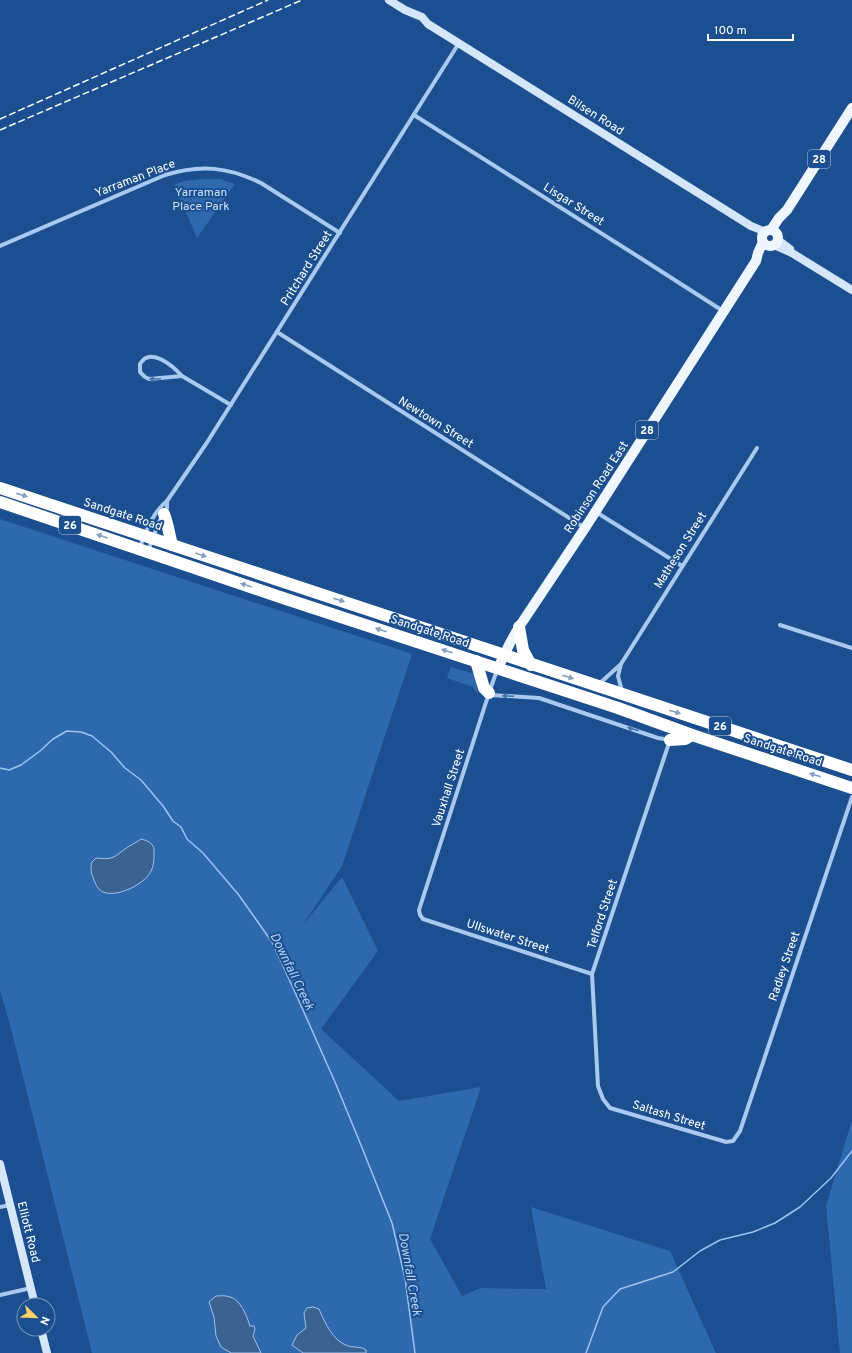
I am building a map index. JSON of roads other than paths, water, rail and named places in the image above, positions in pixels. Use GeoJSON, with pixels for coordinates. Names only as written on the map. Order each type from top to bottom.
{"type":"FeatureCollection","features":[{"type":"Feature","properties":{"kind":"highway","name":"Sandgate Road"},"geometry":{"type":"LineString","coordinates":[[0,488],[852,770]]}},
{"type":"Feature","properties":{"kind":"highway","name":"Sandgate Road"},"geometry":{"type":"LineString","coordinates":[[0,502],[618,708],[852,788]]}},
{"type":"Feature","properties":{"kind":"highway"},"geometry":{"type":"LineString","coordinates":[[164,514],[172,545]]}},
{"type":"Feature","properties":{"kind":"highway"},"geometry":{"type":"LineString","coordinates":[[519,627],[523,650],[531,665]]}},
{"type":"Feature","properties":{"kind":"highway"},"geometry":{"type":"LineString","coordinates":[[476,661],[484,688],[488,694]]}},
{"type":"Feature","properties":{"kind":"highway"},"geometry":{"type":"LineString","coordinates":[[670,740],[684,739],[692,734]]}},
{"type":"Feature","properties":{"kind":"main road","name":"Robinson Road East"},"geometry":{"type":"LineString","coordinates":[[498,668],[519,627],[586,528],[756,260],[761,257],[779,218],[787,210],[852,108]]}},
{"type":"Feature","properties":{"kind":"street","name":"Bilsen Road"},"geometry":{"type":"LineString","coordinates":[[389,0],[405,10],[422,17],[428,24],[751,226],[754,231],[790,248],[792,252],[852,290]]}},
{"type":"Feature","properties":{"kind":"street","name":"Pritchard Street"},"geometry":{"type":"LineString","coordinates":[[143,550],[155,516],[206,444],[460,43]]}},
{"type":"Feature","properties":{"kind":"street","name":"Lisgar Street"},"geometry":{"type":"LineString","coordinates":[[414,115],[723,311]]}},
{"type":"Feature","properties":{"kind":"street","name":"Yarraman Place"},"geometry":{"type":"LineString","coordinates":[[0,246],[165,175],[192,168],[232,171],[252,178],[340,233]]}},
{"type":"Feature","properties":{"kind":"street","name":"Newtown Street"},"geometry":{"type":"LineString","coordinates":[[277,332],[586,528]]}},
{"type":"Feature","properties":{"kind":"street"},"geometry":{"type":"LineString","coordinates":[[182,376],[149,379],[145,378],[140,372],[140,364],[146,357],[154,357],[176,369],[182,376],[231,405]]}},
{"type":"Feature","properties":{"kind":"street","name":"Matheson Street"},"geometry":{"type":"LineString","coordinates":[[597,686],[621,664],[757,448]]}},
{"type":"Feature","properties":{"kind":"street","name":"Pritchard Street"},"geometry":{"type":"LineString","coordinates":[[143,550],[148,537],[167,508],[167,501]]}},
{"type":"Feature","properties":{"kind":"street"},"geometry":{"type":"LineString","coordinates":[[596,511],[682,566]]}},
{"type":"Feature","properties":{"kind":"street"},"geometry":{"type":"LineString","coordinates":[[780,625],[852,648]]}},
{"type":"Feature","properties":{"kind":"street"},"geometry":{"type":"LineString","coordinates":[[621,664],[619,679],[624,695]]}},
{"type":"Feature","properties":{"kind":"street","name":"Vauxhall Street"},"geometry":{"type":"LineString","coordinates":[[420,915],[419,910],[488,694],[498,668]]}},
{"type":"Feature","properties":{"kind":"street"},"geometry":{"type":"LineString","coordinates":[[488,694],[539,698],[658,738],[670,740]]}},
{"type":"Feature","properties":{"kind":"street","name":"Telford Street"},"geometry":{"type":"LineString","coordinates":[[603,1099],[598,1086],[592,974],[670,740]]}},
{"type":"Feature","properties":{"kind":"street","name":"Radley Street"},"geometry":{"type":"LineString","coordinates":[[733,1141],[740,1131],[852,797]]}},
{"type":"Feature","properties":{"kind":"street","name":"Ullswater Street"},"geometry":{"type":"LineString","coordinates":[[420,915],[423,919],[592,974]]}},
{"type":"Feature","properties":{"kind":"street","name":"Saltash Street"},"geometry":{"type":"LineString","coordinates":[[603,1099],[610,1108],[726,1142],[733,1141]]}},
{"type":"Feature","properties":{"kind":"street","name":"Elliott Road"},"geometry":{"type":"LineString","coordinates":[[0,1164],[33,1297]]}},
{"type":"Feature","properties":{"kind":"street"},"geometry":{"type":"LineString","coordinates":[[0,1207],[10,1204]]}},
{"type":"Feature","properties":{"kind":"street"},"geometry":{"type":"LineString","coordinates":[[0,1295],[31,1288]]}},
{"type":"Feature","properties":{"kind":"street"},"geometry":{"type":"LineString","coordinates":[[43,1337],[47,1353]]}},
{"type":"Feature","properties":{"kind":"waterway","name":"Downfall Creek"},"geometry":{"type":"LineString","coordinates":[[0,768],[9,770],[21,765],[53,739],[67,731],[81,732],[92,736],[111,752],[125,768],[141,780],[163,806],[173,821],[181,827],[187,839],[203,853],[238,894],[272,942],[335,1082],[392,1223],[405,1278],[415,1353]]}},
{"type":"Feature","properties":{"kind":"waterway"},"geometry":{"type":"LineString","coordinates":[[586,1353],[603,1307],[620,1289],[673,1272],[700,1251],[720,1240],[753,1232],[775,1223],[800,1207],[831,1178],[852,1151]]}},
{"type":"Feature","properties":{"kind":"railway"},"geometry":{"type":"LineString","coordinates":[[0,119],[268,0]]}},
{"type":"Feature","properties":{"kind":"railway"},"geometry":{"type":"LineString","coordinates":[[0,130],[302,0]]}},
{"type":"Feature","properties":{"kind":"park label","name":"Yarraman Place Park"},"geometry":{"type":"Point","coordinates":[201,199]}}]}
